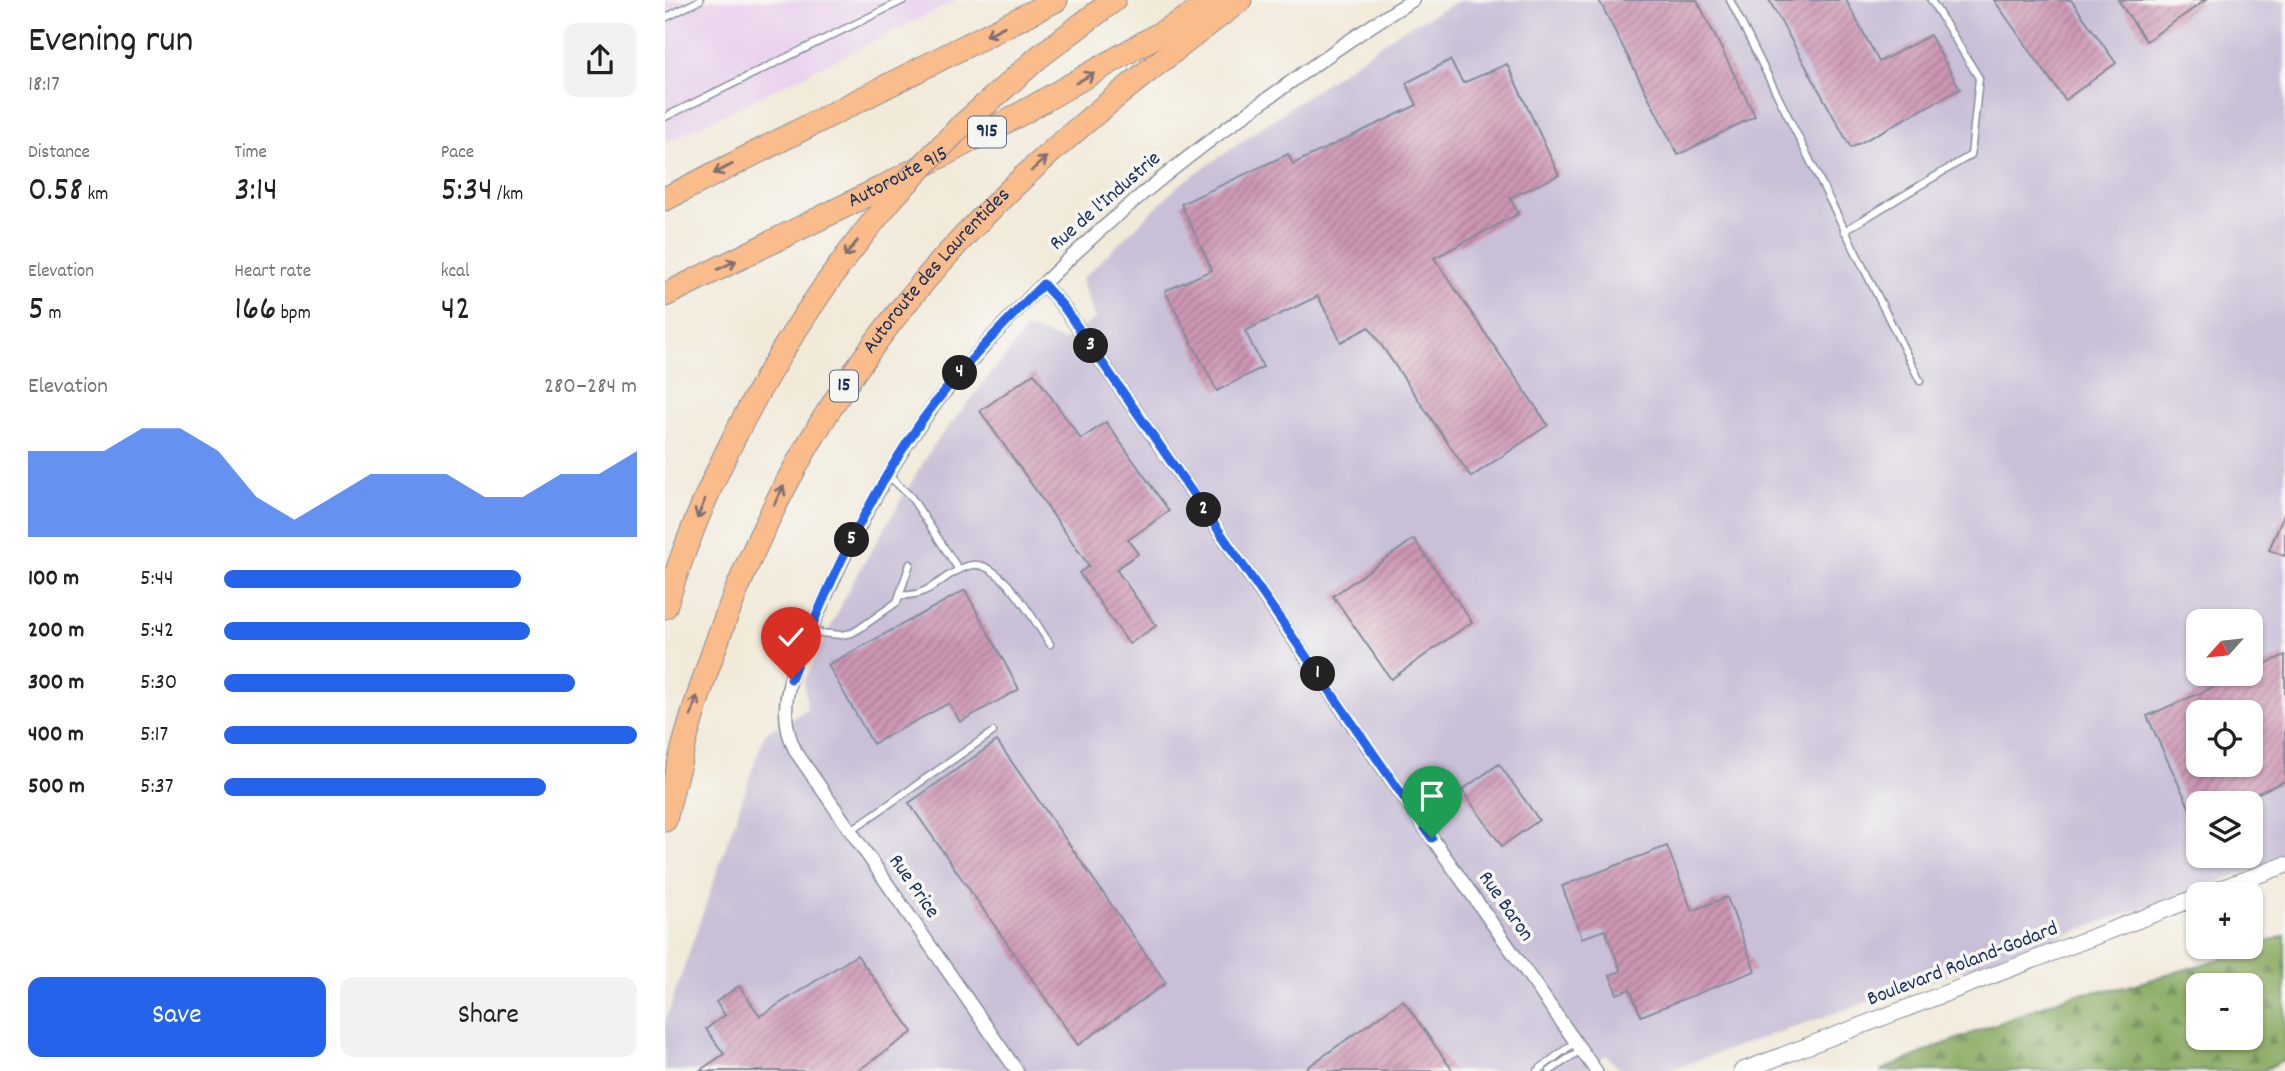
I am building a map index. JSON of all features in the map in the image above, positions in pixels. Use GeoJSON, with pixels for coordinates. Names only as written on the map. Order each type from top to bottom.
{"type":"FeatureCollection","features":[{"type":"Feature","properties":{"kind":"highway"},"geometry":{"type":"LineString","coordinates":[[665,198],[1056,0]]}},
{"type":"Feature","properties":{"kind":"highway"},"geometry":{"type":"LineString","coordinates":[[665,607],[702,507],[731,440],[764,379],[827,281],[894,196],[960,127],[1033,62],[1114,0]]}},
{"type":"Feature","properties":{"kind":"highway","name":"Autoroute 915"},"geometry":{"type":"LineString","coordinates":[[665,295],[797,230],[1004,122],[1218,0]]}},
{"type":"Feature","properties":{"kind":"highway","name":"Autoroute des Laurentides"},"geometry":{"type":"LineString","coordinates":[[665,820],[695,704],[737,585],[787,481],[850,377],[922,284],[1012,188],[1110,102],[1240,0]]}},
{"type":"Feature","properties":{"kind":"street","name":"Rue de l'Industrie"},"geometry":{"type":"LineString","coordinates":[[785,721],[788,688],[810,632],[859,526],[887,475],[945,391],[1043,284],[1123,209],[1205,144],[1357,35],[1413,0]]}},
{"type":"Feature","properties":{"kind":"street","name":"Rue Baron"},"geometry":{"type":"LineString","coordinates":[[1043,284],[1069,314],[1596,1071]]}},
{"type":"Feature","properties":{"kind":"street","name":"Rue Price"},"geometry":{"type":"LineString","coordinates":[[785,721],[788,736],[801,761],[1017,1071]]}},
{"type":"Feature","properties":{"kind":"street"},"geometry":{"type":"LineString","coordinates":[[2239,882],[2285,865]]}},
{"type":"Feature","properties":{"kind":"street","name":"Boulevard Roland-Godard"},"geometry":{"type":"LineString","coordinates":[[1742,1071],[2186,902]]}},
{"type":"Feature","properties":{"kind":"lane"},"geometry":{"type":"LineString","coordinates":[[665,18],[700,0]]}},
{"type":"Feature","properties":{"kind":"lane"},"geometry":{"type":"LineString","coordinates":[[665,117],[904,0]]}},
{"type":"Feature","properties":{"kind":"lane"},"geometry":{"type":"LineString","coordinates":[[1730,0],[1920,381]]}},
{"type":"Feature","properties":{"kind":"lane"},"geometry":{"type":"LineString","coordinates":[[1844,231],[1971,155],[1979,78],[1931,0]]}},
{"type":"Feature","properties":{"kind":"lane"},"geometry":{"type":"LineString","coordinates":[[887,475],[911,497],[959,570]]}},
{"type":"Feature","properties":{"kind":"lane"},"geometry":{"type":"LineString","coordinates":[[810,632],[834,635],[852,633],[897,602],[911,564]]}},
{"type":"Feature","properties":{"kind":"lane"},"geometry":{"type":"LineString","coordinates":[[899,595],[919,594],[959,570],[979,565],[1006,582],[1050,644]]}},
{"type":"Feature","properties":{"kind":"lane"},"geometry":{"type":"LineString","coordinates":[[850,831],[993,732]]}},
{"type":"Feature","properties":{"kind":"lane"},"geometry":{"type":"LineString","coordinates":[[1537,1071],[1579,1045]]}},
{"type":"Feature","properties":{"kind":"lane"},"geometry":{"type":"LineString","coordinates":[[1550,1071],[1579,1045]]}},
{"type":"Feature","properties":{"kind":"shaded area"},"geometry":{"type":"Polygon","coordinates":[[[665,0],[958,0],[665,143],[665,0]]]}},
{"type":"Feature","properties":{"kind":"shaded area"},"geometry":{"type":"Polygon","coordinates":[[[1461,0],[2285,0],[2285,859],[2263,867],[2263,791],[2186,791],[2186,868],[2259,868],[2218,882],[2186,882],[2186,893],[1666,1071],[1622,1071],[1606,1055],[1584,1071],[665,1071],[665,1022],[765,733],[807,709],[804,682],[852,583],[933,446],[1027,329],[1064,341],[1095,319],[1081,280],[1178,186],[1400,31],[1461,0]]]}},
{"type":"Feature","properties":{"kind":"green space"},"geometry":{"type":"Polygon","coordinates":[[[2285,935],[2285,1059],[2263,1071],[1880,1071],[2071,995],[2126,987],[2220,959],[2263,959],[2263,944],[2285,935]]]}},
{"type":"Feature","properties":{"kind":"building"},"geometry":{"type":"Polygon","coordinates":[[[1599,0],[1697,0],[1755,116],[1678,155],[1599,0]]]}},
{"type":"Feature","properties":{"kind":"building"},"geometry":{"type":"Polygon","coordinates":[[[1769,0],[1846,0],[1879,62],[1930,35],[1960,89],[1851,148],[1769,0]]]}},
{"type":"Feature","properties":{"kind":"building"},"geometry":{"type":"Polygon","coordinates":[[[1994,0],[2071,0],[2116,63],[2065,100],[1994,0]]]}},
{"type":"Feature","properties":{"kind":"building"},"geometry":{"type":"Polygon","coordinates":[[[2118,0],[2206,0],[2146,41],[2118,0]]]}},
{"type":"Feature","properties":{"kind":"building"},"geometry":{"type":"Polygon","coordinates":[[[1450,60],[1463,83],[1507,64],[1559,175],[1510,198],[1518,214],[1434,258],[1548,425],[1471,477],[1369,327],[1341,342],[1318,296],[1245,331],[1263,367],[1217,391],[1165,291],[1212,270],[1181,204],[1288,154],[1293,164],[1417,105],[1406,83],[1450,60]]]}},
{"type":"Feature","properties":{"kind":"building"},"geometry":{"type":"Polygon","coordinates":[[[1034,373],[1081,439],[1106,422],[1169,511],[1128,540],[1138,554],[1116,569],[1156,626],[1129,644],[1079,573],[1089,566],[980,411],[1034,373]]]}},
{"type":"Feature","properties":{"kind":"building"},"geometry":{"type":"Polygon","coordinates":[[[2285,512],[2285,556],[2269,550],[2285,512]]]}},
{"type":"Feature","properties":{"kind":"building"},"geometry":{"type":"Polygon","coordinates":[[[1414,539],[1472,622],[1391,679],[1333,596],[1414,539]]]}},
{"type":"Feature","properties":{"kind":"building"},"geometry":{"type":"Polygon","coordinates":[[[965,590],[1019,689],[960,722],[949,703],[873,744],[828,665],[965,590]]]}},
{"type":"Feature","properties":{"kind":"building"},"geometry":{"type":"Polygon","coordinates":[[[2285,655],[2285,781],[2262,791],[2186,791],[2186,800],[2147,716],[2216,686],[2263,686],[2263,665],[2285,655]]]}},
{"type":"Feature","properties":{"kind":"building"},"geometry":{"type":"Polygon","coordinates":[[[997,741],[1166,983],[1078,1045],[909,803],[997,741]]]}},
{"type":"Feature","properties":{"kind":"building"},"geometry":{"type":"Polygon","coordinates":[[[1499,764],[1539,820],[1502,846],[1462,790],[1499,764]]]}},
{"type":"Feature","properties":{"kind":"building"},"geometry":{"type":"Polygon","coordinates":[[[1667,846],[1692,911],[1727,897],[1755,971],[1641,1016],[1630,989],[1617,994],[1610,975],[1621,971],[1605,930],[1582,938],[1562,886],[1667,846]]]}},
{"type":"Feature","properties":{"kind":"building"},"geometry":{"type":"Polygon","coordinates":[[[857,955],[913,1032],[857,1071],[699,1071],[724,1054],[706,1029],[725,1015],[716,1002],[739,986],[760,1016],[857,955]]]}},
{"type":"Feature","properties":{"kind":"building"},"geometry":{"type":"Polygon","coordinates":[[[1403,1000],[1453,1071],[1302,1071],[1403,1000]]]}},
{"type":"Feature","properties":{"kind":"route"},"geometry":{"type":"LineString","coordinates":[[791,679],[818,612],[859,526],[911,437],[960,373],[1043,284],[1063,306],[1432,838]]}}]}
